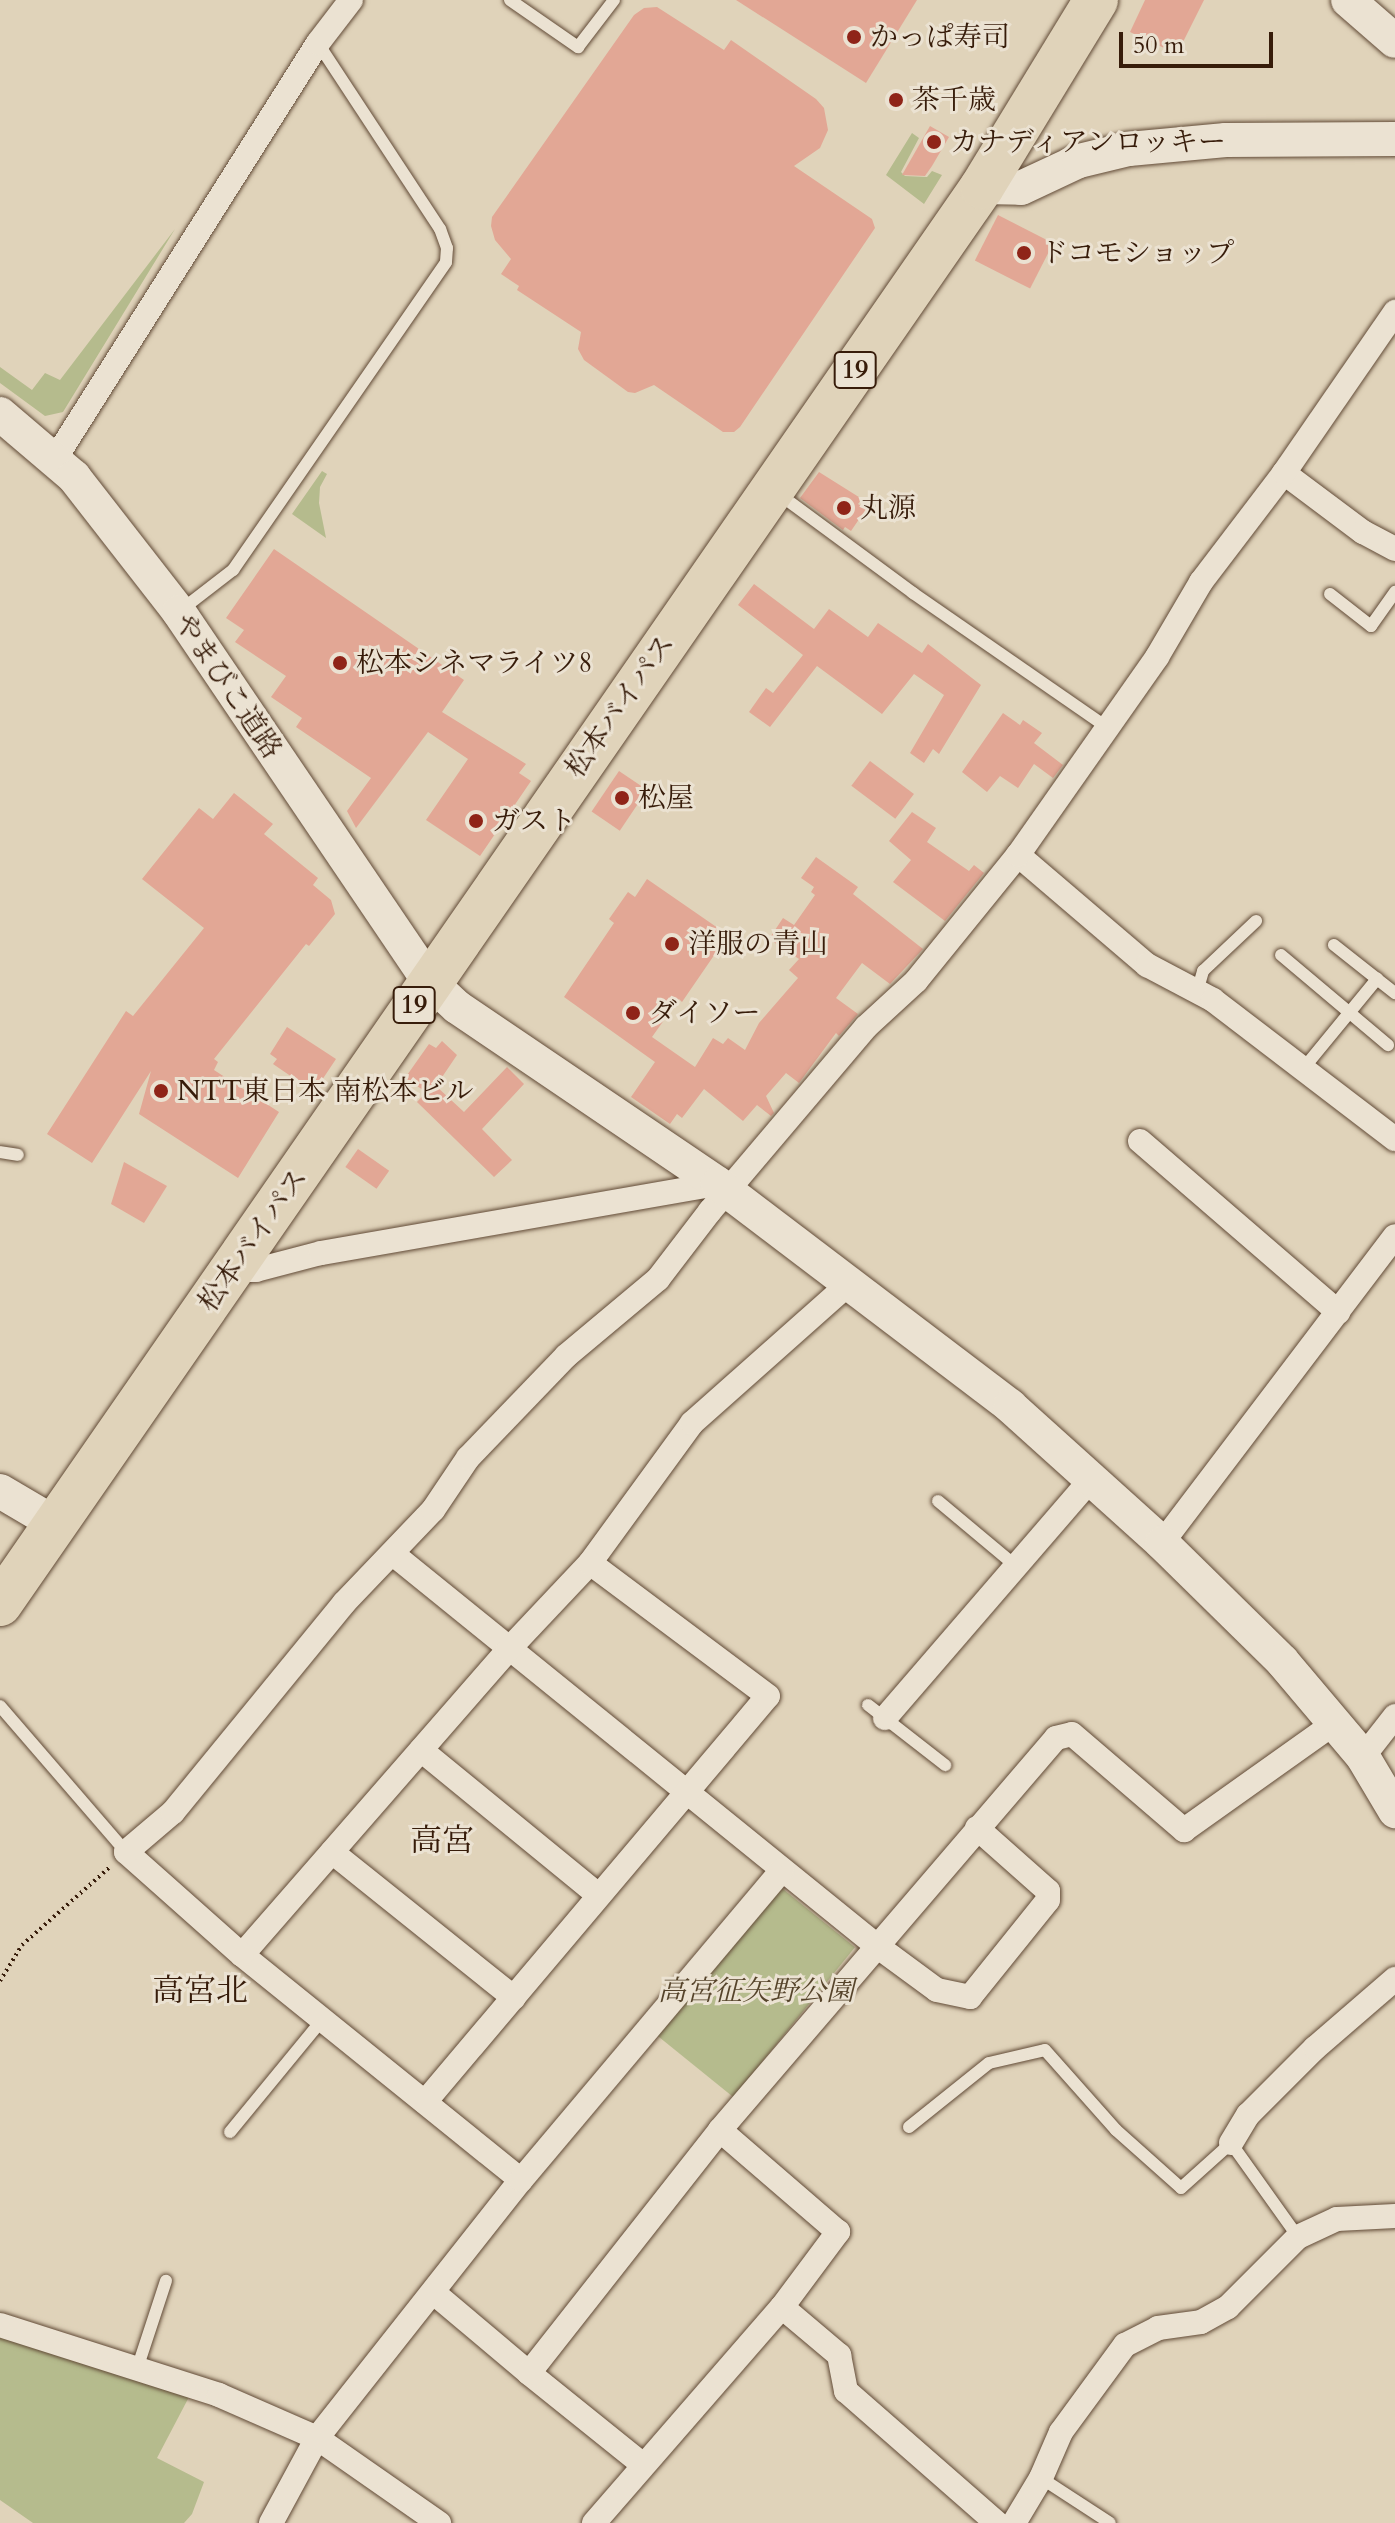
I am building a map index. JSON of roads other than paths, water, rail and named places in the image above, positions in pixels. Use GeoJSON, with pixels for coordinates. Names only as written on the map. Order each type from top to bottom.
{"type":"FeatureCollection","features":[{"type":"Feature","properties":{"kind":"highway","name":"松本バイパス"},"geometry":{"type":"LineString","coordinates":[[0,1604],[982,187],[1096,0]]}},
{"type":"Feature","properties":{"kind":"street"},"geometry":{"type":"LineString","coordinates":[[55,459],[318,43],[351,0]]}},
{"type":"Feature","properties":{"kind":"street"},"geometry":{"type":"LineString","coordinates":[[1348,0],[1395,41]]}},
{"type":"Feature","properties":{"kind":"street"},"geometry":{"type":"LineString","coordinates":[[982,187],[1021,188],[1079,161],[1129,149],[1226,140],[1395,139]]}},
{"type":"Feature","properties":{"kind":"street"},"geometry":{"type":"LineString","coordinates":[[521,2180],[242,1955],[126,1852],[173,1812],[344,1603],[433,1510],[468,1458],[566,1356],[658,1279],[723,1188],[866,1027],[916,981],[1018,855],[1105,726],[1157,657],[1201,582],[1386,341],[1395,312]]}},
{"type":"Feature","properties":{"kind":"street","name":"やまびこ道路"},"geometry":{"type":"LineString","coordinates":[[0,414],[74,477],[179,612],[429,981],[457,1007],[723,1188],[851,1282],[1010,1406],[1162,1543],[1282,1661],[1363,1757],[1395,1811]]}},
{"type":"Feature","properties":{"kind":"street"},"geometry":{"type":"LineString","coordinates":[[1284,473],[1363,532],[1395,549]]}},
{"type":"Feature","properties":{"kind":"street"},"geometry":{"type":"LineString","coordinates":[[1018,855],[1147,965],[1213,1000],[1395,1139]]}},
{"type":"Feature","properties":{"kind":"street"},"geometry":{"type":"LineString","coordinates":[[1140,1141],[1338,1312]]}},
{"type":"Feature","properties":{"kind":"street"},"geometry":{"type":"LineString","coordinates":[[232,1270],[256,1270],[321,1253],[723,1188]]}},
{"type":"Feature","properties":{"kind":"street"},"geometry":{"type":"LineString","coordinates":[[1162,1543],[1395,1236]]}},
{"type":"Feature","properties":{"kind":"street"},"geometry":{"type":"LineString","coordinates":[[242,1955],[508,1650],[590,1563],[692,1423],[851,1282]]}},
{"type":"Feature","properties":{"kind":"street"},"geometry":{"type":"LineString","coordinates":[[876,1711],[1017,1567],[1092,1478]]}},
{"type":"Feature","properties":{"kind":"street"},"geometry":{"type":"LineString","coordinates":[[0,1491],[56,1524]]}},
{"type":"Feature","properties":{"kind":"street"},"geometry":{"type":"LineString","coordinates":[[393,1554],[877,1946],[937,1990],[970,1997],[1048,1900],[1048,1891],[977,1828]]}},
{"type":"Feature","properties":{"kind":"street"},"geometry":{"type":"LineString","coordinates":[[425,2102],[768,1696],[590,1563]]}},
{"type":"Feature","properties":{"kind":"street"},"geometry":{"type":"LineString","coordinates":[[1363,1757],[1395,1716]]}},
{"type":"Feature","properties":{"kind":"street"},"geometry":{"type":"LineString","coordinates":[[529,2373],[720,2130],[1056,1738],[1072,1734],[1184,1830],[1336,1722]]}},
{"type":"Feature","properties":{"kind":"street"},"geometry":{"type":"LineString","coordinates":[[421,1750],[598,1895]]}},
{"type":"Feature","properties":{"kind":"street"},"geometry":{"type":"LineString","coordinates":[[332,1852],[514,1998]]}},
{"type":"Feature","properties":{"kind":"street"},"geometry":{"type":"LineString","coordinates":[[271,2523],[317,2438],[521,2180],[782,1870]]}},
{"type":"Feature","properties":{"kind":"street"},"geometry":{"type":"LineString","coordinates":[[1231,2143],[1259,2104],[1395,1979]]}},
{"type":"Feature","properties":{"kind":"street"},"geometry":{"type":"LineString","coordinates":[[594,2523],[642,2464],[782,2307],[838,2232],[720,2130]]}},
{"type":"Feature","properties":{"kind":"street"},"geometry":{"type":"LineString","coordinates":[[1014,2523],[1041,2478],[1061,2432],[1125,2345],[1158,2328],[1201,2322],[1228,2307],[1298,2237],[1337,2219],[1395,2216]]}},
{"type":"Feature","properties":{"kind":"street"},"geometry":{"type":"LineString","coordinates":[[434,2293],[642,2464]]}},
{"type":"Feature","properties":{"kind":"street"},"geometry":{"type":"LineString","coordinates":[[782,2307],[839,2355],[846,2391],[997,2523]]}},
{"type":"Feature","properties":{"kind":"street"},"geometry":{"type":"LineString","coordinates":[[0,2325],[219,2395],[317,2438],[439,2523]]}},
{"type":"Feature","properties":{"kind":"lane"},"geometry":{"type":"LineString","coordinates":[[510,0],[578,47],[614,0]]}},
{"type":"Feature","properties":{"kind":"lane"},"geometry":{"type":"LineString","coordinates":[[179,612],[233,570],[446,262],[447,248],[440,229],[318,43]]}},
{"type":"Feature","properties":{"kind":"lane"},"geometry":{"type":"LineString","coordinates":[[791,503],[913,593],[1105,726]]}},
{"type":"Feature","properties":{"kind":"lane"},"geometry":{"type":"LineString","coordinates":[[1330,594],[1371,626],[1395,592]]}},
{"type":"Feature","properties":{"kind":"lane"},"geometry":{"type":"LineString","coordinates":[[1197,992],[1203,971],[1256,921]]}},
{"type":"Feature","properties":{"kind":"lane"},"geometry":{"type":"LineString","coordinates":[[1334,945],[1395,993]]}},
{"type":"Feature","properties":{"kind":"lane"},"geometry":{"type":"LineString","coordinates":[[1281,955],[1388,1045]]}},
{"type":"Feature","properties":{"kind":"lane"},"geometry":{"type":"LineString","coordinates":[[1303,1069],[1377,979]]}},
{"type":"Feature","properties":{"kind":"lane"},"geometry":{"type":"LineString","coordinates":[[0,1152],[18,1155]]}},
{"type":"Feature","properties":{"kind":"lane"},"geometry":{"type":"LineString","coordinates":[[938,1501],[1017,1567]]}},
{"type":"Feature","properties":{"kind":"lane"},"geometry":{"type":"LineString","coordinates":[[0,1706],[126,1852]]}},
{"type":"Feature","properties":{"kind":"lane"},"geometry":{"type":"LineString","coordinates":[[876,1711],[945,1765]]}},
{"type":"Feature","properties":{"kind":"lane"},"geometry":{"type":"LineString","coordinates":[[230,2132],[322,2020]]}},
{"type":"Feature","properties":{"kind":"lane"},"geometry":{"type":"LineString","coordinates":[[909,2127],[989,2063],[1045,2050],[1116,2130],[1181,2188],[1231,2143],[1298,2237]]}},
{"type":"Feature","properties":{"kind":"lane"},"geometry":{"type":"LineString","coordinates":[[137,2369],[166,2281]]}},
{"type":"Feature","properties":{"kind":"lane"},"geometry":{"type":"LineString","coordinates":[[1041,2478],[1110,2523]]}},
{"type":"Feature","properties":{"kind":"place","name":"かっぱ寿司"},"geometry":{"type":"Point","coordinates":[854,37]}},
{"type":"Feature","properties":{"kind":"place","name":"茶千歳"},"geometry":{"type":"Point","coordinates":[896,100]}},
{"type":"Feature","properties":{"kind":"place","name":"カナディアンロッキー"},"geometry":{"type":"Point","coordinates":[934,142]}},
{"type":"Feature","properties":{"kind":"place","name":"ドコモショップ"},"geometry":{"type":"Point","coordinates":[1024,253]}},
{"type":"Feature","properties":{"kind":"place","name":"丸源"},"geometry":{"type":"Point","coordinates":[844,508]}},
{"type":"Feature","properties":{"kind":"place","name":"松本シネマライツ8"},"geometry":{"type":"Point","coordinates":[340,663]}},
{"type":"Feature","properties":{"kind":"place","name":"松屋"},"geometry":{"type":"Point","coordinates":[622,798]}},
{"type":"Feature","properties":{"kind":"place","name":"ガスト"},"geometry":{"type":"Point","coordinates":[476,821]}},
{"type":"Feature","properties":{"kind":"place","name":"洋服の青山"},"geometry":{"type":"Point","coordinates":[672,944]}},
{"type":"Feature","properties":{"kind":"place","name":"ダイソー"},"geometry":{"type":"Point","coordinates":[633,1013]}},
{"type":"Feature","properties":{"kind":"place","name":"NTT東日本 南松本ビル"},"geometry":{"type":"Point","coordinates":[161,1091]}},
{"type":"Feature","properties":{"kind":"district","name":"高宮"},"geometry":{"type":"Point","coordinates":[442,1841]}},
{"type":"Feature","properties":{"kind":"district","name":"高宮北"},"geometry":{"type":"Point","coordinates":[200,1991]}},
{"type":"Feature","properties":{"kind":"park label","name":"高宮征矢野公園"},"geometry":{"type":"Point","coordinates":[756,1991]}}]}
